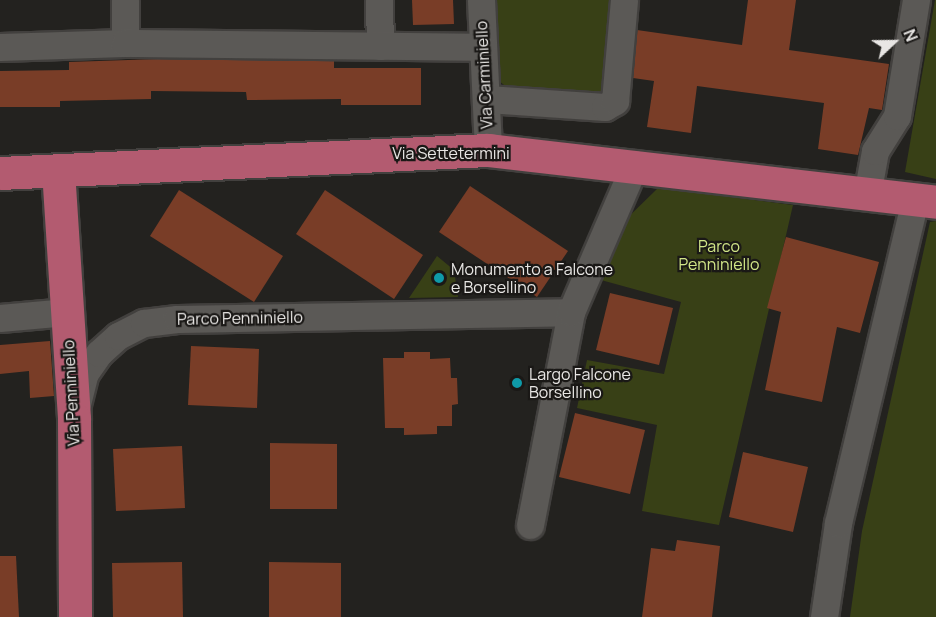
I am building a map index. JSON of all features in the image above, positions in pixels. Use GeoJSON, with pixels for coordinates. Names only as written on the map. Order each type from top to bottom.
{"type":"FeatureCollection","features":[{"type":"Feature","properties":{"kind":"main road","name":"Via Settetermini"},"geometry":{"type":"LineString","coordinates":[[0,173],[488,150],[635,164],[926,201]]}},
{"type":"Feature","properties":{"kind":"main road","name":"Via Penniniello"},"geometry":{"type":"LineString","coordinates":[[58,170],[74,419],[75,617]]}},
{"type":"Feature","properties":{"kind":"street"},"geometry":{"type":"LineString","coordinates":[[125,0],[125,43]]}},
{"type":"Feature","properties":{"kind":"street"},"geometry":{"type":"LineString","coordinates":[[379,0],[380,46]]}},
{"type":"Feature","properties":{"kind":"street","name":"Via Carminiello"},"geometry":{"type":"LineString","coordinates":[[481,0],[488,150]]}},
{"type":"Feature","properties":{"kind":"street"},"geometry":{"type":"LineString","coordinates":[[487,99],[605,107],[615,100],[624,0]]}},
{"type":"Feature","properties":{"kind":"street"},"geometry":{"type":"LineString","coordinates":[[867,195],[875,151],[897,116],[916,0]]}},
{"type":"Feature","properties":{"kind":"street"},"geometry":{"type":"LineString","coordinates":[[0,47],[125,43],[482,47]]}},
{"type":"Feature","properties":{"kind":"street"},"geometry":{"type":"LineString","coordinates":[[530,525],[571,312],[635,164]]}},
{"type":"Feature","properties":{"kind":"street"},"geometry":{"type":"LineString","coordinates":[[824,617],[838,523],[926,201]]}},
{"type":"Feature","properties":{"kind":"street"},"geometry":{"type":"LineString","coordinates":[[0,318],[67,312]]}},
{"type":"Feature","properties":{"kind":"street","name":"Parco Penniniello"},"geometry":{"type":"LineString","coordinates":[[74,419],[85,373],[99,353],[118,336],[144,323],[177,319],[571,312]]}},
{"type":"Feature","properties":{"kind":"green space"},"geometry":{"type":"Polygon","coordinates":[[[488,0],[613,0],[603,95],[504,85],[493,76],[488,0]]]}},
{"type":"Feature","properties":{"kind":"green space"},"geometry":{"type":"Polygon","coordinates":[[[936,0],[936,179],[905,172],[936,0]]]}},
{"type":"Feature","properties":{"kind":"green space","name":"Parco Penniniello"},"geometry":{"type":"Polygon","coordinates":[[[658,188],[793,205],[719,525],[642,511],[657,425],[577,408],[587,360],[664,374],[681,302],[601,280],[617,228],[658,188]]]}},
{"type":"Feature","properties":{"kind":"green space"},"geometry":{"type":"Polygon","coordinates":[[[936,221],[936,617],[850,617],[862,531],[930,222],[936,221]]]}},
{"type":"Feature","properties":{"kind":"green space"},"geometry":{"type":"Polygon","coordinates":[[[437,256],[454,270],[458,297],[409,298],[437,256]]]}},
{"type":"Feature","properties":{"kind":"building"},"geometry":{"type":"Polygon","coordinates":[[[412,0],[453,0],[454,24],[413,25],[412,0]]]}},
{"type":"Feature","properties":{"kind":"building"},"geometry":{"type":"Polygon","coordinates":[[[748,0],[796,0],[789,50],[889,64],[882,110],[869,108],[858,155],[818,149],[824,103],[697,86],[691,133],[647,127],[654,81],[633,78],[637,30],[742,45],[748,0]]]}},
{"type":"Feature","properties":{"kind":"building"},"geometry":{"type":"Polygon","coordinates":[[[158,59],[334,61],[334,68],[421,68],[421,105],[341,105],[341,99],[247,100],[246,92],[151,91],[151,99],[60,101],[60,107],[0,107],[0,71],[69,70],[69,62],[158,59]]]}},
{"type":"Feature","properties":{"kind":"building"},"geometry":{"type":"Polygon","coordinates":[[[470,186],[568,251],[537,297],[439,232],[470,186]]]}},
{"type":"Feature","properties":{"kind":"building"},"geometry":{"type":"Polygon","coordinates":[[[179,190],[283,256],[254,302],[150,236],[179,190]]]}},
{"type":"Feature","properties":{"kind":"building"},"geometry":{"type":"Polygon","coordinates":[[[325,190],[423,255],[394,299],[296,234],[325,190]]]}},
{"type":"Feature","properties":{"kind":"building"},"geometry":{"type":"Polygon","coordinates":[[[786,237],[879,262],[860,333],[837,327],[822,402],[765,390],[781,312],[767,308],[786,237]]]}},
{"type":"Feature","properties":{"kind":"building"},"geometry":{"type":"Polygon","coordinates":[[[610,293],[673,308],[659,365],[596,350],[610,293]]]}},
{"type":"Feature","properties":{"kind":"building"},"geometry":{"type":"Polygon","coordinates":[[[50,341],[54,396],[30,398],[29,371],[0,374],[0,345],[50,341]]]}},
{"type":"Feature","properties":{"kind":"building"},"geometry":{"type":"Polygon","coordinates":[[[191,346],[259,349],[257,408],[188,405],[191,346]]]}},
{"type":"Feature","properties":{"kind":"building"},"geometry":{"type":"Polygon","coordinates":[[[404,352],[430,352],[430,359],[450,358],[451,378],[457,378],[458,404],[452,405],[452,426],[437,426],[437,434],[404,435],[404,428],[385,428],[383,358],[404,358],[404,352]]]}},
{"type":"Feature","properties":{"kind":"building"},"geometry":{"type":"Polygon","coordinates":[[[575,413],[645,430],[630,494],[559,477],[575,413]]]}},
{"type":"Feature","properties":{"kind":"building"},"geometry":{"type":"Polygon","coordinates":[[[270,443],[337,444],[337,509],[270,509],[270,443]]]}},
{"type":"Feature","properties":{"kind":"building"},"geometry":{"type":"Polygon","coordinates":[[[182,446],[185,508],[116,511],[113,449],[182,446]]]}},
{"type":"Feature","properties":{"kind":"building"},"geometry":{"type":"Polygon","coordinates":[[[743,452],[808,467],[793,532],[729,517],[743,452]]]}},
{"type":"Feature","properties":{"kind":"building"},"geometry":{"type":"Polygon","coordinates":[[[677,540],[720,546],[712,617],[642,617],[651,548],[675,551],[677,540]]]}},
{"type":"Feature","properties":{"kind":"building"},"geometry":{"type":"Polygon","coordinates":[[[0,556],[16,556],[19,617],[0,617],[0,556]]]}},
{"type":"Feature","properties":{"kind":"building"},"geometry":{"type":"Polygon","coordinates":[[[182,562],[183,617],[113,617],[112,563],[182,562]]]}},
{"type":"Feature","properties":{"kind":"building"},"geometry":{"type":"Polygon","coordinates":[[[269,562],[341,563],[341,617],[269,617],[269,562]]]}},
{"type":"Feature","properties":{"kind":"place","name":"Monumento a Falcone e Borsellino"},"geometry":{"type":"Point","coordinates":[439,278]}},
{"type":"Feature","properties":{"kind":"place","name":"Largo Falcone Borsellino"},"geometry":{"type":"Point","coordinates":[517,383]}}]}
